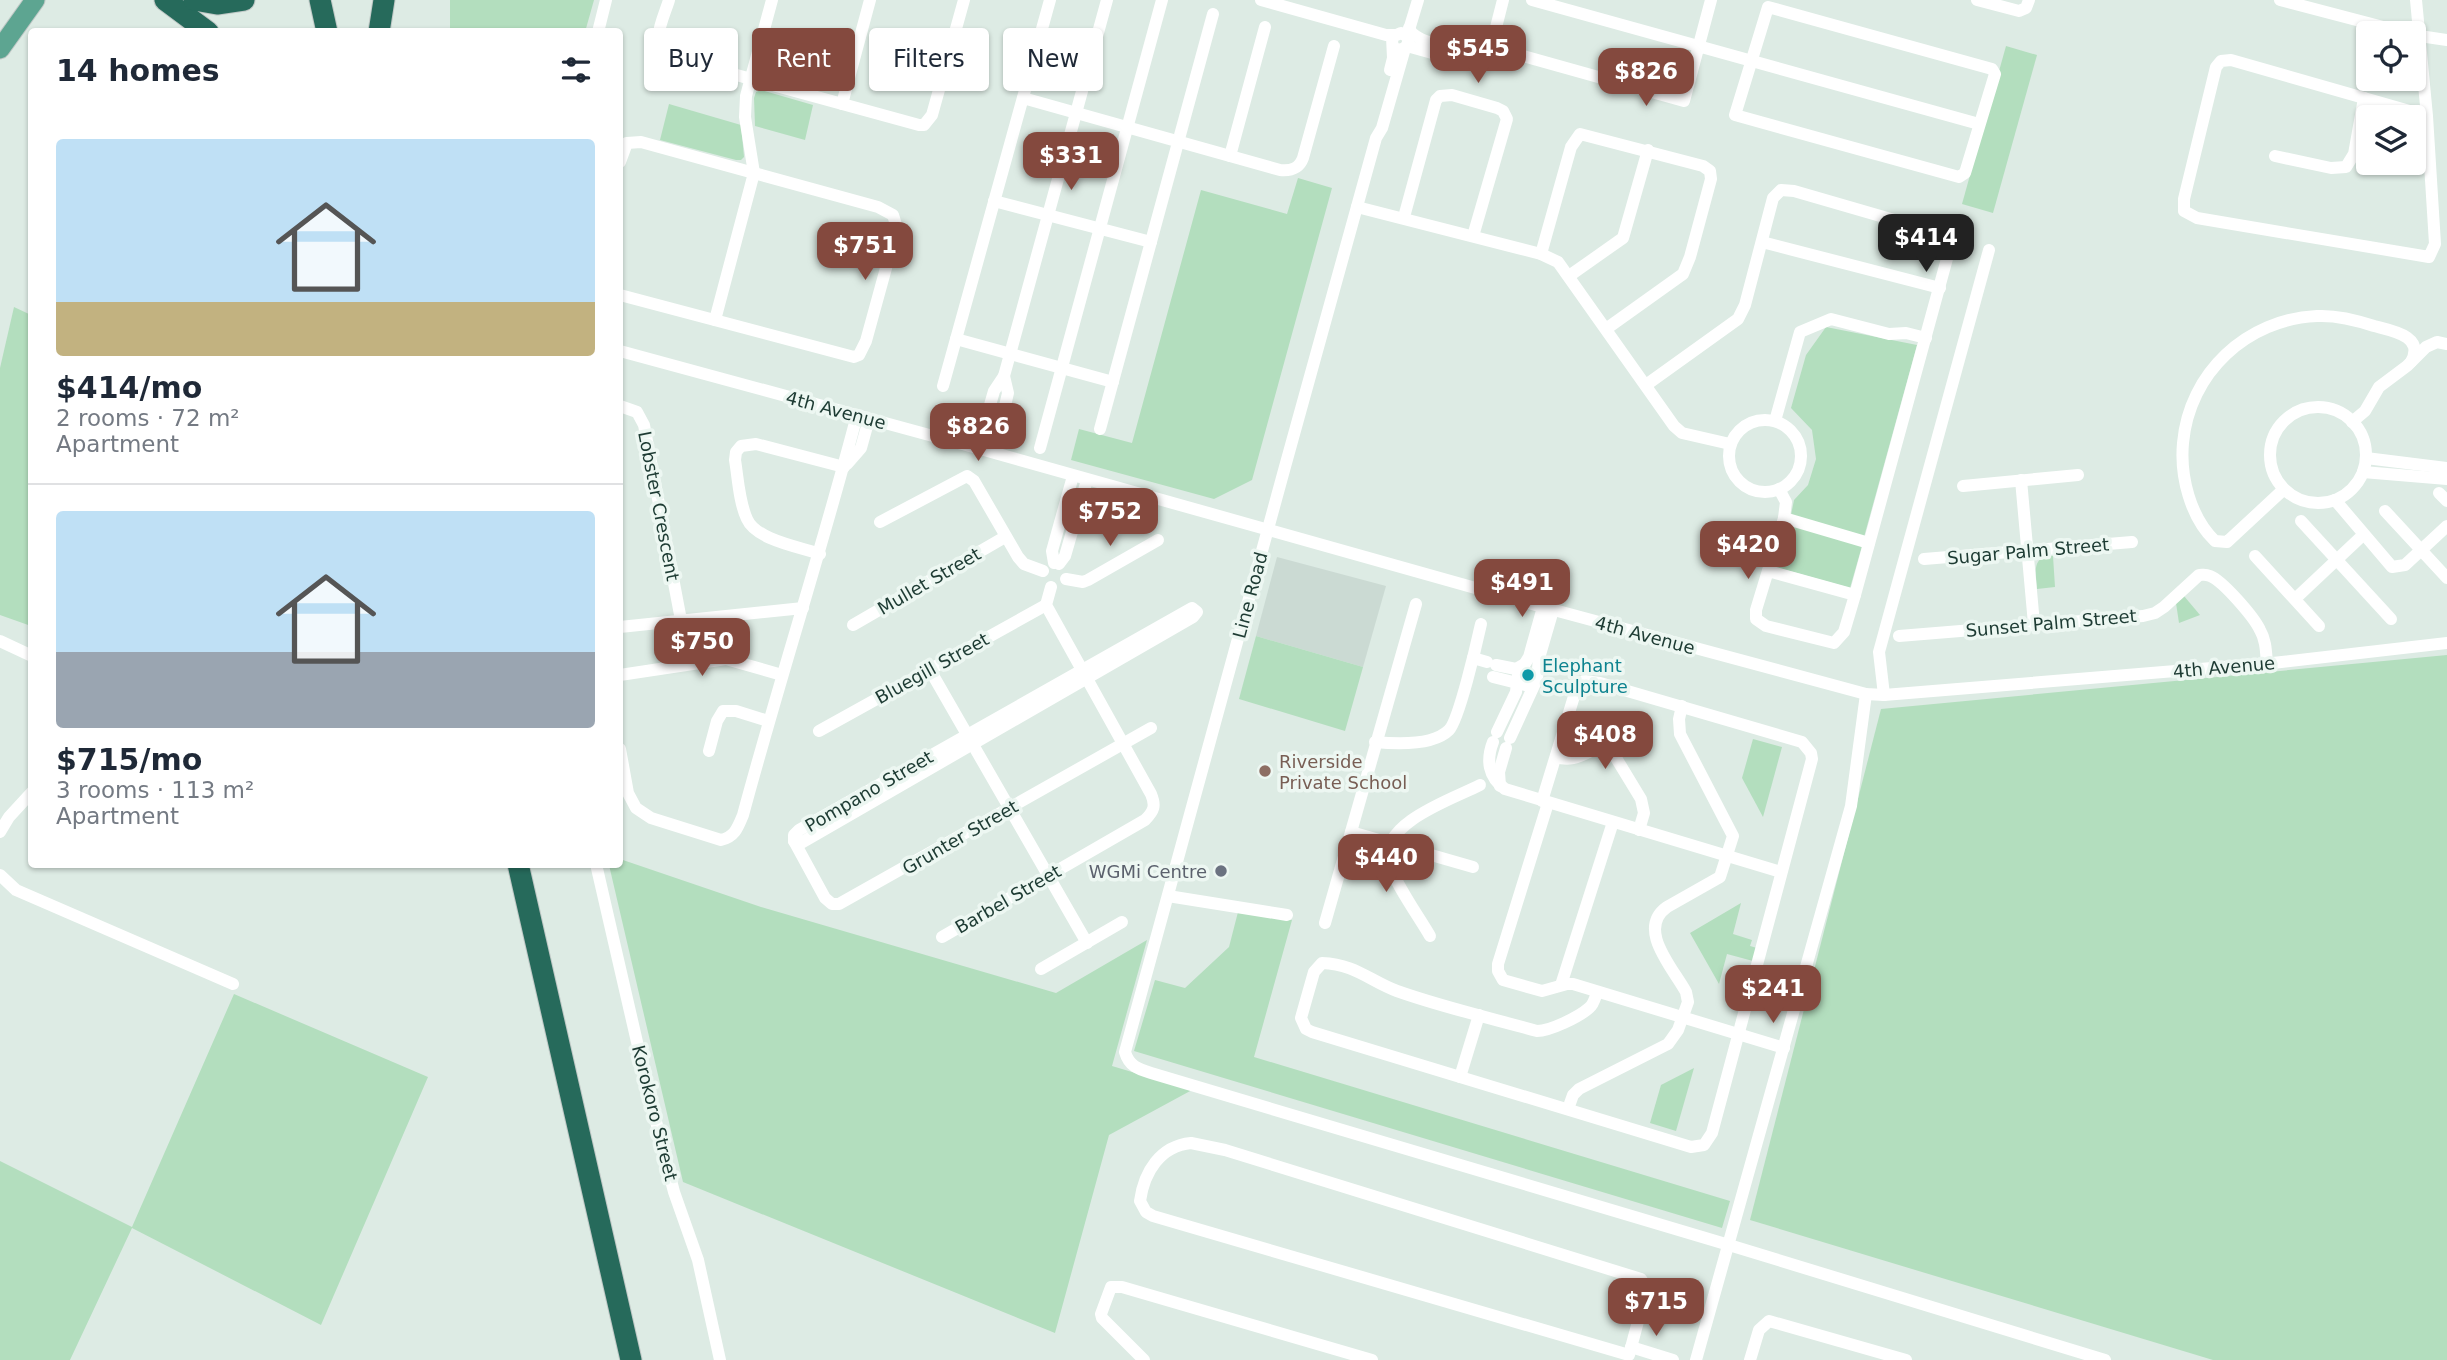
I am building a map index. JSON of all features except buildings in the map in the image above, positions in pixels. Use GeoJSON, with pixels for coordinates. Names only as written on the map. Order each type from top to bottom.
{"type":"FeatureCollection","features":[{"type":"Feature","properties":{"kind":"highway"},"geometry":{"type":"LineString","coordinates":[[165,0],[203,28]]}},
{"type":"Feature","properties":{"kind":"highway"},"geometry":{"type":"LineString","coordinates":[[194,0],[216,4],[244,0]]}},
{"type":"Feature","properties":{"kind":"highway"},"geometry":{"type":"LineString","coordinates":[[320,0],[326,28]]}},
{"type":"Feature","properties":{"kind":"highway"},"geometry":{"type":"LineString","coordinates":[[380,28],[384,0]]}},
{"type":"Feature","properties":{"kind":"highway"},"geometry":{"type":"LineString","coordinates":[[518,868],[631,1360]]}},
{"type":"Feature","properties":{"kind":"main road"},"geometry":{"type":"LineString","coordinates":[[0,49],[6,33],[35,0]]}},
{"type":"Feature","properties":{"kind":"street"},"geometry":{"type":"LineString","coordinates":[[599,28],[606,0]]}},
{"type":"Feature","properties":{"kind":"street"},"geometry":{"type":"LineString","coordinates":[[668,0],[658,38],[661,52],[675,59],[912,125],[924,125],[932,115],[964,0]]}},
{"type":"Feature","properties":{"kind":"street"},"geometry":{"type":"LineString","coordinates":[[715,320],[754,173],[745,117],[746,96],[772,0]]}},
{"type":"Feature","properties":{"kind":"street"},"geometry":{"type":"LineString","coordinates":[[842,104],[870,0]]}},
{"type":"Feature","properties":{"kind":"street"},"geometry":{"type":"LineString","coordinates":[[943,386],[1051,0]]}},
{"type":"Feature","properties":{"kind":"street"},"geometry":{"type":"LineString","coordinates":[[978,448],[994,391],[1004,376],[1107,0]]}},
{"type":"Feature","properties":{"kind":"street"},"geometry":{"type":"LineString","coordinates":[[1040,448],[1163,0]]}},
{"type":"Feature","properties":{"kind":"street"},"geometry":{"type":"LineString","coordinates":[[1261,0],[1403,40],[1450,58],[1490,47],[1684,101],[1711,0]]}},
{"type":"Feature","properties":{"kind":"street","name":"Line Road"},"geometry":{"type":"LineString","coordinates":[[1411,0],[1382,128],[1376,138],[1357,206],[1125,1052],[1131,1065],[1151,1073],[1729,1245]]}},
{"type":"Feature","properties":{"kind":"street","name":"Line Road"},"geometry":{"type":"LineString","coordinates":[[1403,40],[1418,0]]}},
{"type":"Feature","properties":{"kind":"street"},"geometry":{"type":"LineString","coordinates":[[1490,47],[1503,0]]}},
{"type":"Feature","properties":{"kind":"street"},"geometry":{"type":"LineString","coordinates":[[1532,0],[1979,124]]}},
{"type":"Feature","properties":{"kind":"street"},"geometry":{"type":"LineString","coordinates":[[1977,0],[1993,2],[2019,11],[2026,8],[2029,0]]}},
{"type":"Feature","properties":{"kind":"street"},"geometry":{"type":"LineString","coordinates":[[2280,0],[2359,21]]}},
{"type":"Feature","properties":{"kind":"street"},"geometry":{"type":"LineString","coordinates":[[2414,21],[2416,0]]}},
{"type":"Feature","properties":{"kind":"street"},"geometry":{"type":"LineString","coordinates":[[1768,7],[1988,66],[1996,74],[1968,168],[1959,177],[1735,115],[1751,61],[1768,7]]}},
{"type":"Feature","properties":{"kind":"street"},"geometry":{"type":"LineString","coordinates":[[1100,429],[1213,14]]}},
{"type":"Feature","properties":{"kind":"street"},"geometry":{"type":"LineString","coordinates":[[1230,156],[1265,27]]}},
{"type":"Feature","properties":{"kind":"street"},"geometry":{"type":"LineString","coordinates":[[2426,37],[2447,40]]}},
{"type":"Feature","properties":{"kind":"street"},"geometry":{"type":"LineString","coordinates":[[1023,98],[1288,171],[1300,164],[1334,46]]}},
{"type":"Feature","properties":{"kind":"street"},"geometry":{"type":"LineString","coordinates":[[2422,91],[2427,116],[2435,244],[2429,257],[2197,218],[2184,211],[2184,199],[2209,93],[2216,67],[2221,61],[2231,60],[2427,116]]}},
{"type":"Feature","properties":{"kind":"street"},"geometry":{"type":"LineString","coordinates":[[1404,217],[1436,100],[1440,96],[1452,95],[1497,108],[1503,111],[1507,118],[1473,236]]}},
{"type":"Feature","properties":{"kind":"street"},"geometry":{"type":"LineString","coordinates":[[2275,156],[2331,168],[2346,167],[2354,154],[2364,98]]}},
{"type":"Feature","properties":{"kind":"street"},"geometry":{"type":"LineString","coordinates":[[1541,254],[1576,136],[1584,133],[1703,166],[1710,171],[1711,179],[1684,274],[1606,329]]}},
{"type":"Feature","properties":{"kind":"street"},"geometry":{"type":"LineString","coordinates":[[623,152],[631,141],[878,207],[893,215],[897,228],[866,341],[859,355],[853,357],[623,296]]}},
{"type":"Feature","properties":{"kind":"street"},"geometry":{"type":"LineString","coordinates":[[1569,276],[1623,238],[1648,150]]}},
{"type":"Feature","properties":{"kind":"street"},"geometry":{"type":"LineString","coordinates":[[1646,385],[1738,319],[1745,305],[1773,198],[1781,190],[1794,191],[1946,234],[1951,244],[1940,288],[1844,632],[1834,643],[1761,623],[1755,614],[1784,518],[1786,502],[1779,489]]}},
{"type":"Feature","properties":{"kind":"street"},"geometry":{"type":"LineString","coordinates":[[995,201],[1151,242]]}},
{"type":"Feature","properties":{"kind":"street"},"geometry":{"type":"LineString","coordinates":[[1357,206],[1541,254],[1558,262],[1674,426],[1682,433],[1730,444]]}},
{"type":"Feature","properties":{"kind":"street"},"geometry":{"type":"LineString","coordinates":[[1762,242],[1940,288]]}},
{"type":"Feature","properties":{"kind":"street"},"geometry":{"type":"LineString","coordinates":[[1884,695],[1879,652],[1989,250]]}},
{"type":"Feature","properties":{"kind":"street"},"geometry":{"type":"LineString","coordinates":[[2283,490],[2227,542],[2215,541],[2201,523],[2184,476],[2182,457],[2190,406],[2212,368],[2238,344],[2264,327],[2305,317],[2331,316],[2353,320],[2442,343]]}},
{"type":"Feature","properties":{"kind":"street"},"geometry":{"type":"LineString","coordinates":[[1774,421],[1800,332],[1831,319],[1889,334],[1906,333],[1926,338]]}},
{"type":"Feature","properties":{"kind":"street"},"geometry":{"type":"LineString","coordinates":[[2398,332],[2408,337],[2414,346],[2411,362]]}},
{"type":"Feature","properties":{"kind":"street"},"geometry":{"type":"LineString","coordinates":[[956,339],[1113,382]]}},
{"type":"Feature","properties":{"kind":"street"},"geometry":{"type":"LineString","coordinates":[[2352,422],[2365,411],[2379,387],[2427,346],[2442,343]]}},
{"type":"Feature","properties":{"kind":"street","name":"4th Avenue"},"geometry":{"type":"LineString","coordinates":[[623,352],[993,452],[1548,609],[1866,694],[1884,695],[2270,663],[2447,643]]}},
{"type":"Feature","properties":{"kind":"street"},"geometry":{"type":"LineString","coordinates":[[993,452],[1008,393],[1004,376]]}},
{"type":"Feature","properties":{"kind":"street","name":"Lobster Crescent"},"geometry":{"type":"LineString","coordinates":[[623,407],[638,412],[644,425],[681,620]]}},
{"type":"Feature","properties":{"kind":"street"},"geometry":{"type":"LineString","coordinates":[[2315,407],[2330,409],[2352,422],[2363,440],[2365,458],[2363,472],[2355,486],[2335,500],[2311,503],[2283,490],[2274,475],[2270,460],[2274,437],[2287,418],[2315,407]]}},
{"type":"Feature","properties":{"kind":"street"},"geometry":{"type":"LineString","coordinates":[[623,766],[628,793],[636,808],[651,818],[721,841],[729,838],[739,825],[844,467],[863,417]]}},
{"type":"Feature","properties":{"kind":"street"},"geometry":{"type":"LineString","coordinates":[[1761,419],[1774,421],[1793,433],[1801,453],[1796,475],[1779,489],[1759,491],[1740,482],[1730,465],[1730,444],[1737,432],[1748,424],[1761,419]]}},
{"type":"Feature","properties":{"kind":"street"},"geometry":{"type":"LineString","coordinates":[[820,554],[765,537],[751,526],[744,510],[736,452],[741,446],[756,444],[844,467]]}},
{"type":"Feature","properties":{"kind":"street"},"geometry":{"type":"LineString","coordinates":[[2365,458],[2447,468]]}},
{"type":"Feature","properties":{"kind":"street"},"geometry":{"type":"LineString","coordinates":[[2363,472],[2447,479]]}},
{"type":"Feature","properties":{"kind":"street"},"geometry":{"type":"LineString","coordinates":[[1964,486],[2078,475]]}},
{"type":"Feature","properties":{"kind":"street"},"geometry":{"type":"LineString","coordinates":[[880,522],[967,476],[974,481],[1005,537],[1024,564],[1052,566],[1066,570],[1066,579],[1060,586],[1051,587],[1044,581],[1052,566],[1065,556],[1087,480]]}},
{"type":"Feature","properties":{"kind":"street"},"geometry":{"type":"LineString","coordinates":[[1052,566],[1052,551],[1073,476]]}},
{"type":"Feature","properties":{"kind":"street"},"geometry":{"type":"LineString","coordinates":[[2021,480],[2034,624]]}},
{"type":"Feature","properties":{"kind":"street"},"geometry":{"type":"LineString","coordinates":[[2335,500],[2392,567],[2405,565],[2447,526]]}},
{"type":"Feature","properties":{"kind":"street"},"geometry":{"type":"LineString","coordinates":[[2385,511],[2447,578]]}},
{"type":"Feature","properties":{"kind":"street"},"geometry":{"type":"LineString","coordinates":[[1784,518],[1869,544]]}},
{"type":"Feature","properties":{"kind":"street"},"geometry":{"type":"LineString","coordinates":[[2301,521],[2391,619]]}},
{"type":"Feature","properties":{"kind":"street"},"geometry":{"type":"LineString","coordinates":[[2295,599],[2363,535]]}},
{"type":"Feature","properties":{"kind":"street","name":"Mullet Street"},"geometry":{"type":"LineString","coordinates":[[853,625],[1005,537]]}},
{"type":"Feature","properties":{"kind":"street"},"geometry":{"type":"LineString","coordinates":[[1066,579],[1083,582],[1088,580],[1158,540]]}},
{"type":"Feature","properties":{"kind":"street","name":"Sugar Palm Street"},"geometry":{"type":"LineString","coordinates":[[1923,559],[2132,542]]}},
{"type":"Feature","properties":{"kind":"street"},"geometry":{"type":"LineString","coordinates":[[2255,556],[2319,626]]}},
{"type":"Feature","properties":{"kind":"street"},"geometry":{"type":"LineString","coordinates":[[1768,571],[1855,595]]}},
{"type":"Feature","properties":{"kind":"street","name":"Sunset Palm Street"},"geometry":{"type":"LineString","coordinates":[[1899,636],[2128,618],[2155,613],[2199,575],[2207,574],[2213,577],[2262,632],[2270,663]]}},
{"type":"Feature","properties":{"kind":"street"},"geometry":{"type":"LineString","coordinates":[[1051,587],[1046,605],[1124,744]]}},
{"type":"Feature","properties":{"kind":"street"},"geometry":{"type":"LineString","coordinates":[[1325,923],[1416,604]]}},
{"type":"Feature","properties":{"kind":"street","name":"Bluegill Street"},"geometry":{"type":"LineString","coordinates":[[819,731],[1046,605]]}},
{"type":"Feature","properties":{"kind":"street"},"geometry":{"type":"LineString","coordinates":[[623,627],[803,608]]}},
{"type":"Feature","properties":{"kind":"street"},"geometry":{"type":"LineString","coordinates":[[1548,609],[1529,657],[1523,665],[1512,702],[1488,759],[1490,772],[1500,786],[1545,802],[1781,872]]}},
{"type":"Feature","properties":{"kind":"street"},"geometry":{"type":"LineString","coordinates":[[1500,786],[1499,772],[1508,743],[1537,680],[1548,609]]}},
{"type":"Feature","properties":{"kind":"street","name":"Pompano Street"},"geometry":{"type":"LineString","coordinates":[[794,841],[801,843],[825,823],[879,791],[1172,624]]}},
{"type":"Feature","properties":{"kind":"street"},"geometry":{"type":"LineString","coordinates":[[1375,742],[1407,745],[1447,732],[1453,725],[1481,624]]}},
{"type":"Feature","properties":{"kind":"street"},"geometry":{"type":"LineString","coordinates":[[0,642],[28,654]]}},
{"type":"Feature","properties":{"kind":"street"},"geometry":{"type":"LineString","coordinates":[[623,675],[726,659],[782,675]]}},
{"type":"Feature","properties":{"kind":"street"},"geometry":{"type":"LineString","coordinates":[[1471,664],[1517,684],[1532,684],[1537,680]]}},
{"type":"Feature","properties":{"kind":"street"},"geometry":{"type":"LineString","coordinates":[[1490,670],[1516,669],[1523,665]]}},
{"type":"Feature","properties":{"kind":"street"},"geometry":{"type":"LineString","coordinates":[[930,670],[1087,943]]}},
{"type":"Feature","properties":{"kind":"street"},"geometry":{"type":"LineString","coordinates":[[1597,992],[1593,1003],[1586,1010],[1543,1031],[1395,990],[1363,973],[1336,964],[1322,963],[1314,972],[1301,1018],[1306,1029],[1698,1148],[1704,1145],[1712,1133],[1738,1035],[1781,872],[1812,760],[1811,753],[1802,742],[1600,683],[1584,681],[1576,693],[1556,757],[1498,971],[1503,980],[1533,989],[1542,991],[1573,984],[1738,1035],[1784,1048]]}},
{"type":"Feature","properties":{"kind":"street"},"geometry":{"type":"LineString","coordinates":[[1696,1360],[1852,806],[1866,694]]}},
{"type":"Feature","properties":{"kind":"street"},"geometry":{"type":"LineString","coordinates":[[1568,1109],[1578,1089],[1668,1044],[1674,1038],[1688,997],[1655,937],[1654,923],[1661,911],[1720,877],[1728,857],[1733,836],[1680,734],[1682,706]]}},
{"type":"Feature","properties":{"kind":"street"},"geometry":{"type":"LineString","coordinates":[[709,751],[717,721],[723,711],[736,711],[768,721]]}},
{"type":"Feature","properties":{"kind":"street","name":"Grunter Street"},"geometry":{"type":"LineString","coordinates":[[794,841],[825,898],[836,905],[875,886],[1151,728]]}},
{"type":"Feature","properties":{"kind":"street","name":"Barbel Street"},"geometry":{"type":"LineString","coordinates":[[942,937],[1145,820],[1153,811],[1154,801],[1124,744]]}},
{"type":"Feature","properties":{"kind":"street"},"geometry":{"type":"LineString","coordinates":[[1556,757],[1573,760],[1600,747],[1610,748],[1644,807],[1639,830]]}},
{"type":"Feature","properties":{"kind":"street"},"geometry":{"type":"LineString","coordinates":[[1430,936],[1392,871],[1388,857],[1390,843],[1407,823],[1480,785]]}},
{"type":"Feature","properties":{"kind":"street"},"geometry":{"type":"LineString","coordinates":[[0,832],[9,817],[28,796]]}},
{"type":"Feature","properties":{"kind":"street"},"geometry":{"type":"LineString","coordinates":[[1561,985],[1614,822]]}},
{"type":"Feature","properties":{"kind":"street"},"geometry":{"type":"LineString","coordinates":[[1351,832],[1473,867]]}},
{"type":"Feature","properties":{"kind":"street","name":"Korokoro Street"},"geometry":{"type":"LineString","coordinates":[[597,868],[655,1118],[674,1192],[698,1260],[720,1360]]}},
{"type":"Feature","properties":{"kind":"street"},"geometry":{"type":"LineString","coordinates":[[0,876],[16,890],[233,984]]}},
{"type":"Feature","properties":{"kind":"street"},"geometry":{"type":"LineString","coordinates":[[1168,896],[1287,915]]}},
{"type":"Feature","properties":{"kind":"street"},"geometry":{"type":"LineString","coordinates":[[1041,969],[1122,922]]}},
{"type":"Feature","properties":{"kind":"street"},"geometry":{"type":"LineString","coordinates":[[1460,1077],[1479,1015]]}},
{"type":"Feature","properties":{"kind":"street"},"geometry":{"type":"LineString","coordinates":[[1201,1143],[1634,1277],[1647,1287],[1631,1347],[1629,1355],[1153,1216],[1141,1206],[1141,1193],[1151,1166],[1163,1153],[1180,1144],[1201,1143]]}},
{"type":"Feature","properties":{"kind":"street"},"geometry":{"type":"LineString","coordinates":[[1729,1245],[2105,1360]]}},
{"type":"Feature","properties":{"kind":"street"},"geometry":{"type":"LineString","coordinates":[[1144,1360],[1102,1318],[1111,1287],[1122,1287],[1372,1360]]}},
{"type":"Feature","properties":{"kind":"street"},"geometry":{"type":"LineString","coordinates":[[1750,1360],[1759,1331],[1769,1321],[1906,1360]]}},
{"type":"Feature","properties":{"kind":"street"},"geometry":{"type":"LineString","coordinates":[[1631,1347],[1673,1360]]}},
{"type":"Feature","properties":{"kind":"shaded area"},"geometry":{"type":"Polygon","coordinates":[[[1277,557],[1386,586],[1363,667],[1256,636],[1277,557]]]}},
{"type":"Feature","properties":{"kind":"green space"},"geometry":{"type":"Polygon","coordinates":[[[450,0],[594,0],[586,28],[450,28],[450,0]]]}},
{"type":"Feature","properties":{"kind":"green space"},"geometry":{"type":"Polygon","coordinates":[[[2006,46],[2037,55],[1993,213],[1962,204],[2006,46]]]}},
{"type":"Feature","properties":{"kind":"green space"},"geometry":{"type":"Polygon","coordinates":[[[764,91],[813,105],[805,140],[755,126],[756,92],[764,91]]]}},
{"type":"Feature","properties":{"kind":"green space"},"geometry":{"type":"Polygon","coordinates":[[[669,104],[741,125],[744,157],[736,160],[660,140],[669,104]]]}},
{"type":"Feature","properties":{"kind":"green space"},"geometry":{"type":"Polygon","coordinates":[[[1298,178],[1332,188],[1252,480],[1214,499],[1071,460],[1079,429],[1132,443],[1201,190],[1287,214],[1298,178]]]}},
{"type":"Feature","properties":{"kind":"green space"},"geometry":{"type":"Polygon","coordinates":[[[14,307],[28,314],[28,625],[0,615],[0,368],[14,307]]]}},
{"type":"Feature","properties":{"kind":"green space"},"geometry":{"type":"Polygon","coordinates":[[[1826,327],[1917,345],[1864,537],[1791,515],[1794,500],[1808,485],[1816,459],[1812,430],[1791,408],[1806,355],[1826,327]]]}},
{"type":"Feature","properties":{"kind":"green space"},"geometry":{"type":"Polygon","coordinates":[[[1787,524],[1862,546],[1850,588],[1775,567],[1787,524]]]}},
{"type":"Feature","properties":{"kind":"green space"},"geometry":{"type":"Polygon","coordinates":[[[2053,556],[2055,587],[2037,589],[2036,566],[2041,559],[2053,556]]]}},
{"type":"Feature","properties":{"kind":"green space"},"geometry":{"type":"Polygon","coordinates":[[[2184,596],[2200,615],[2179,623],[2176,603],[2184,596]]]}},
{"type":"Feature","properties":{"kind":"green space"},"geometry":{"type":"Polygon","coordinates":[[[1256,636],[1363,667],[1345,731],[1239,699],[1256,636]]]}},
{"type":"Feature","properties":{"kind":"green space"},"geometry":{"type":"Polygon","coordinates":[[[2447,655],[2447,1360],[2213,1360],[1750,1220],[1881,709],[2447,655]]]}},
{"type":"Feature","properties":{"kind":"green space"},"geometry":{"type":"Polygon","coordinates":[[[1753,739],[1782,747],[1763,817],[1742,778],[1753,739]]]}},
{"type":"Feature","properties":{"kind":"green space"},"geometry":{"type":"Polygon","coordinates":[[[623,860],[761,907],[1056,993],[1147,940],[1112,1066],[1192,1090],[1109,1135],[1055,1333],[683,1182],[610,868],[623,868],[623,860]]]}},
{"type":"Feature","properties":{"kind":"green space"},"geometry":{"type":"Polygon","coordinates":[[[1741,903],[1733,934],[1752,940],[1750,946],[1757,948],[1753,961],[1727,954],[1719,984],[1690,933],[1741,903]]]}},
{"type":"Feature","properties":{"kind":"green space"},"geometry":{"type":"Polygon","coordinates":[[[1238,912],[1292,920],[1254,1057],[1730,1201],[1722,1228],[1134,1051],[1155,980],[1185,988],[1229,947],[1238,912]]]}},
{"type":"Feature","properties":{"kind":"green space"},"geometry":{"type":"Polygon","coordinates":[[[234,994],[428,1077],[321,1325],[132,1228],[70,1360],[0,1360],[0,1161],[132,1227],[234,994]]]}},
{"type":"Feature","properties":{"kind":"green space"},"geometry":{"type":"Polygon","coordinates":[[[1694,1068],[1676,1131],[1650,1123],[1661,1085],[1694,1068]]]}},
{"type":"Feature","properties":{"kind":"place","name":"Elephant Sculpture"},"geometry":{"type":"Point","coordinates":[1528,675]}},
{"type":"Feature","properties":{"kind":"place","name":"Riverside Private School"},"geometry":{"type":"Point","coordinates":[1265,771]}},
{"type":"Feature","properties":{"kind":"place","name":"WGMi Centre"},"geometry":{"type":"Point","coordinates":[1221,871]}}]}
